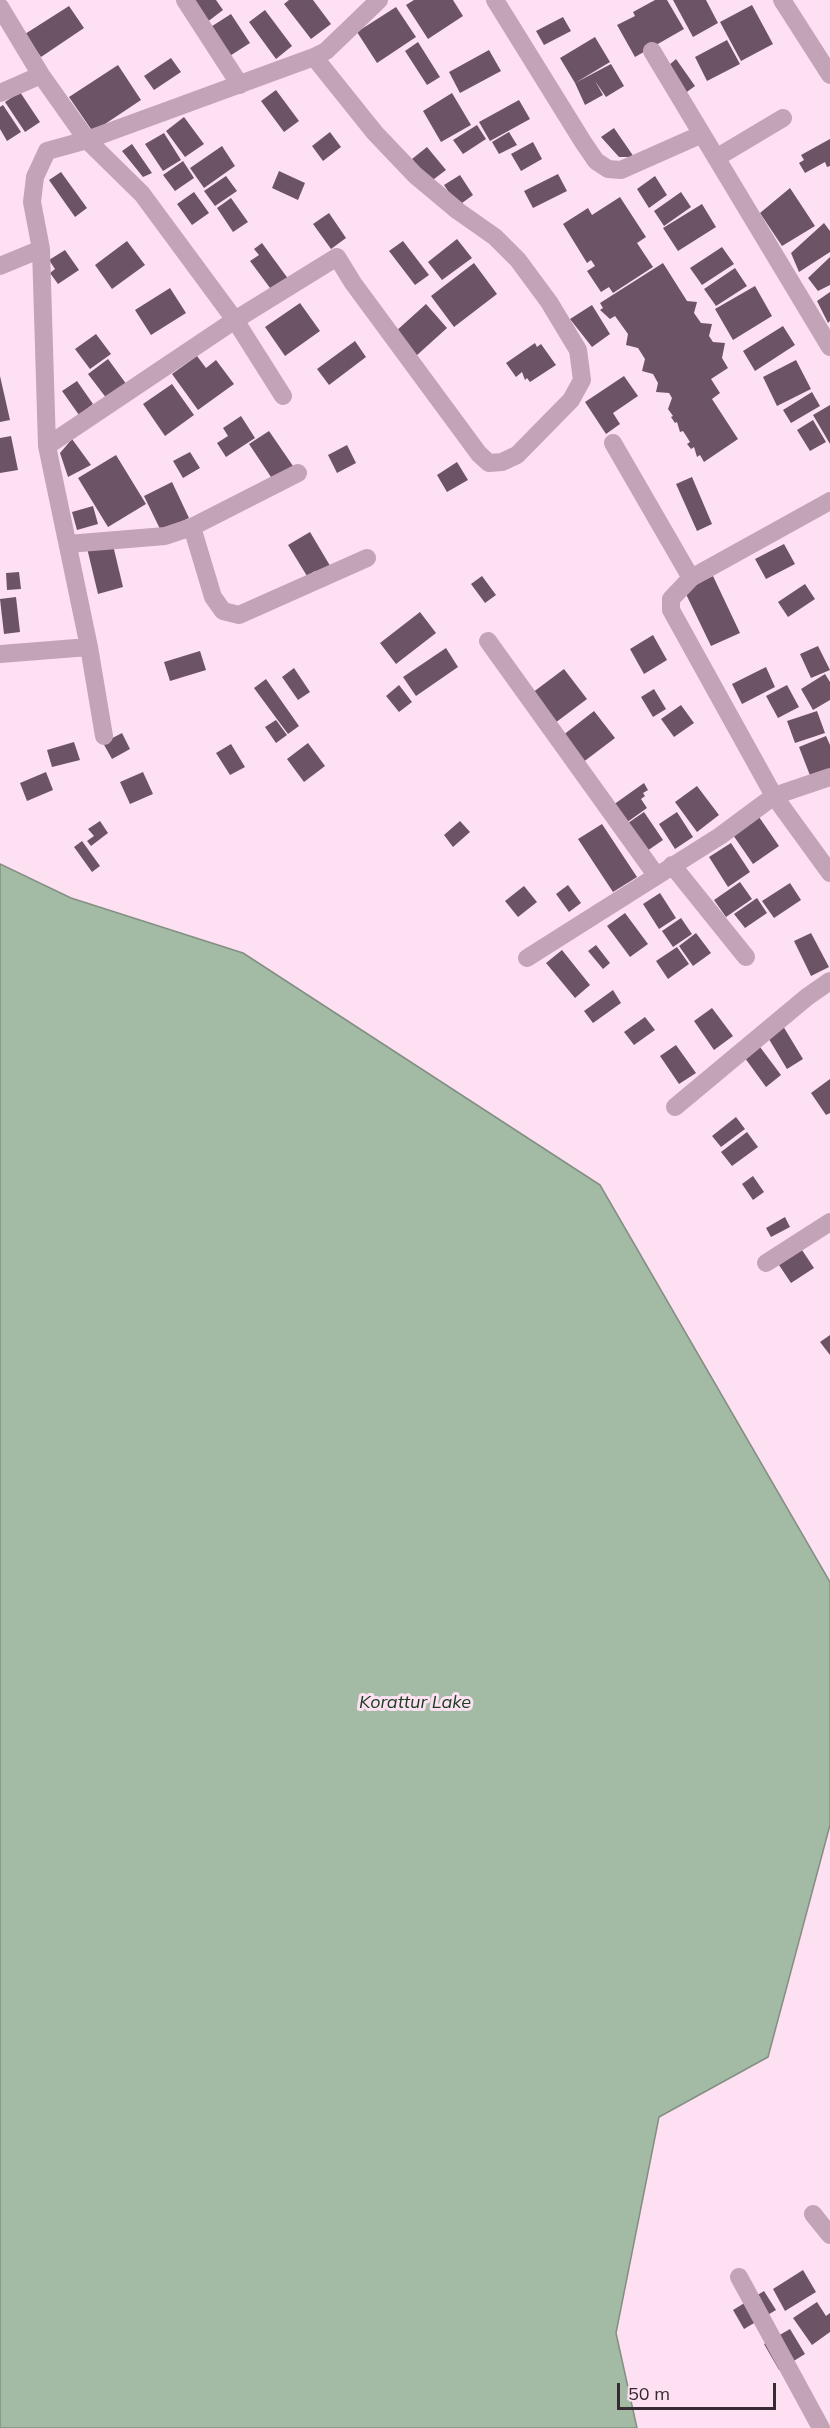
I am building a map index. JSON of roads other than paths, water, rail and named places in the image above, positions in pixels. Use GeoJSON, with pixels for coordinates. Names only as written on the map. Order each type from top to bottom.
{"type":"FeatureCollection","features":[{"type":"Feature","properties":{"kind":"street"},"geometry":{"type":"LineString","coordinates":[[185,0],[240,85]]}},
{"type":"Feature","properties":{"kind":"street"},"geometry":{"type":"LineString","coordinates":[[104,736],[89,647],[47,446],[40,249],[32,202],[35,177],[47,151],[87,140],[240,85],[326,51],[379,0]]}},
{"type":"Feature","properties":{"kind":"street"},"geometry":{"type":"LineString","coordinates":[[495,0],[583,142],[596,161],[608,169],[621,170],[700,135]]}},
{"type":"Feature","properties":{"kind":"street"},"geometry":{"type":"LineString","coordinates":[[782,0],[830,75]]}},
{"type":"Feature","properties":{"kind":"street"},"geometry":{"type":"LineString","coordinates":[[0,7],[41,75],[87,140],[142,194],[213,286],[283,396]]}},
{"type":"Feature","properties":{"kind":"street"},"geometry":{"type":"LineString","coordinates":[[652,51],[700,135],[830,347]]}},
{"type":"Feature","properties":{"kind":"street"},"geometry":{"type":"LineString","coordinates":[[47,446],[235,320],[337,256],[353,283],[479,454],[489,463],[502,462],[517,455],[571,400],[582,380],[578,350],[549,302],[518,260],[495,237],[458,211],[415,175],[375,133],[314,57]]}},
{"type":"Feature","properties":{"kind":"street"},"geometry":{"type":"LineString","coordinates":[[0,93],[41,75]]}},
{"type":"Feature","properties":{"kind":"street"},"geometry":{"type":"LineString","coordinates":[[716,158],[783,118]]}},
{"type":"Feature","properties":{"kind":"street"},"geometry":{"type":"LineString","coordinates":[[0,266],[40,249]]}},
{"type":"Feature","properties":{"kind":"street"},"geometry":{"type":"LineString","coordinates":[[613,443],[691,578]]}},
{"type":"Feature","properties":{"kind":"street"},"geometry":{"type":"LineString","coordinates":[[68,544],[165,536],[192,527],[298,473]]}},
{"type":"Feature","properties":{"kind":"street"},"geometry":{"type":"LineString","coordinates":[[830,501],[691,578],[671,599],[671,610],[774,795],[830,873]]}},
{"type":"Feature","properties":{"kind":"street"},"geometry":{"type":"LineString","coordinates":[[192,527],[213,597],[223,611],[239,615],[367,558]]}},
{"type":"Feature","properties":{"kind":"street"},"geometry":{"type":"LineString","coordinates":[[488,641],[656,875]]}},
{"type":"Feature","properties":{"kind":"street"},"geometry":{"type":"LineString","coordinates":[[0,654],[89,647]]}},
{"type":"Feature","properties":{"kind":"street"},"geometry":{"type":"LineString","coordinates":[[527,958],[720,836],[774,795],[830,777]]}},
{"type":"Feature","properties":{"kind":"street"},"geometry":{"type":"LineString","coordinates":[[672,865],[746,957]]}},
{"type":"Feature","properties":{"kind":"street"},"geometry":{"type":"LineString","coordinates":[[675,1107],[807,996],[830,981]]}},
{"type":"Feature","properties":{"kind":"street"},"geometry":{"type":"LineString","coordinates":[[766,1263],[830,1222]]}},
{"type":"Feature","properties":{"kind":"street"},"geometry":{"type":"LineString","coordinates":[[813,2214],[830,2235]]}},
{"type":"Feature","properties":{"kind":"street"},"geometry":{"type":"LineString","coordinates":[[739,2277],[821,2428]]}},
{"type":"Feature","properties":{"kind":"water","name":"Korattur Lake"},"geometry":{"type":"Polygon","coordinates":[[[0,864],[71,898],[243,953],[600,1185],[830,1582],[830,1825],[768,2057],[659,2117],[616,2333],[637,2428],[0,2428],[0,864]]]}}]}
